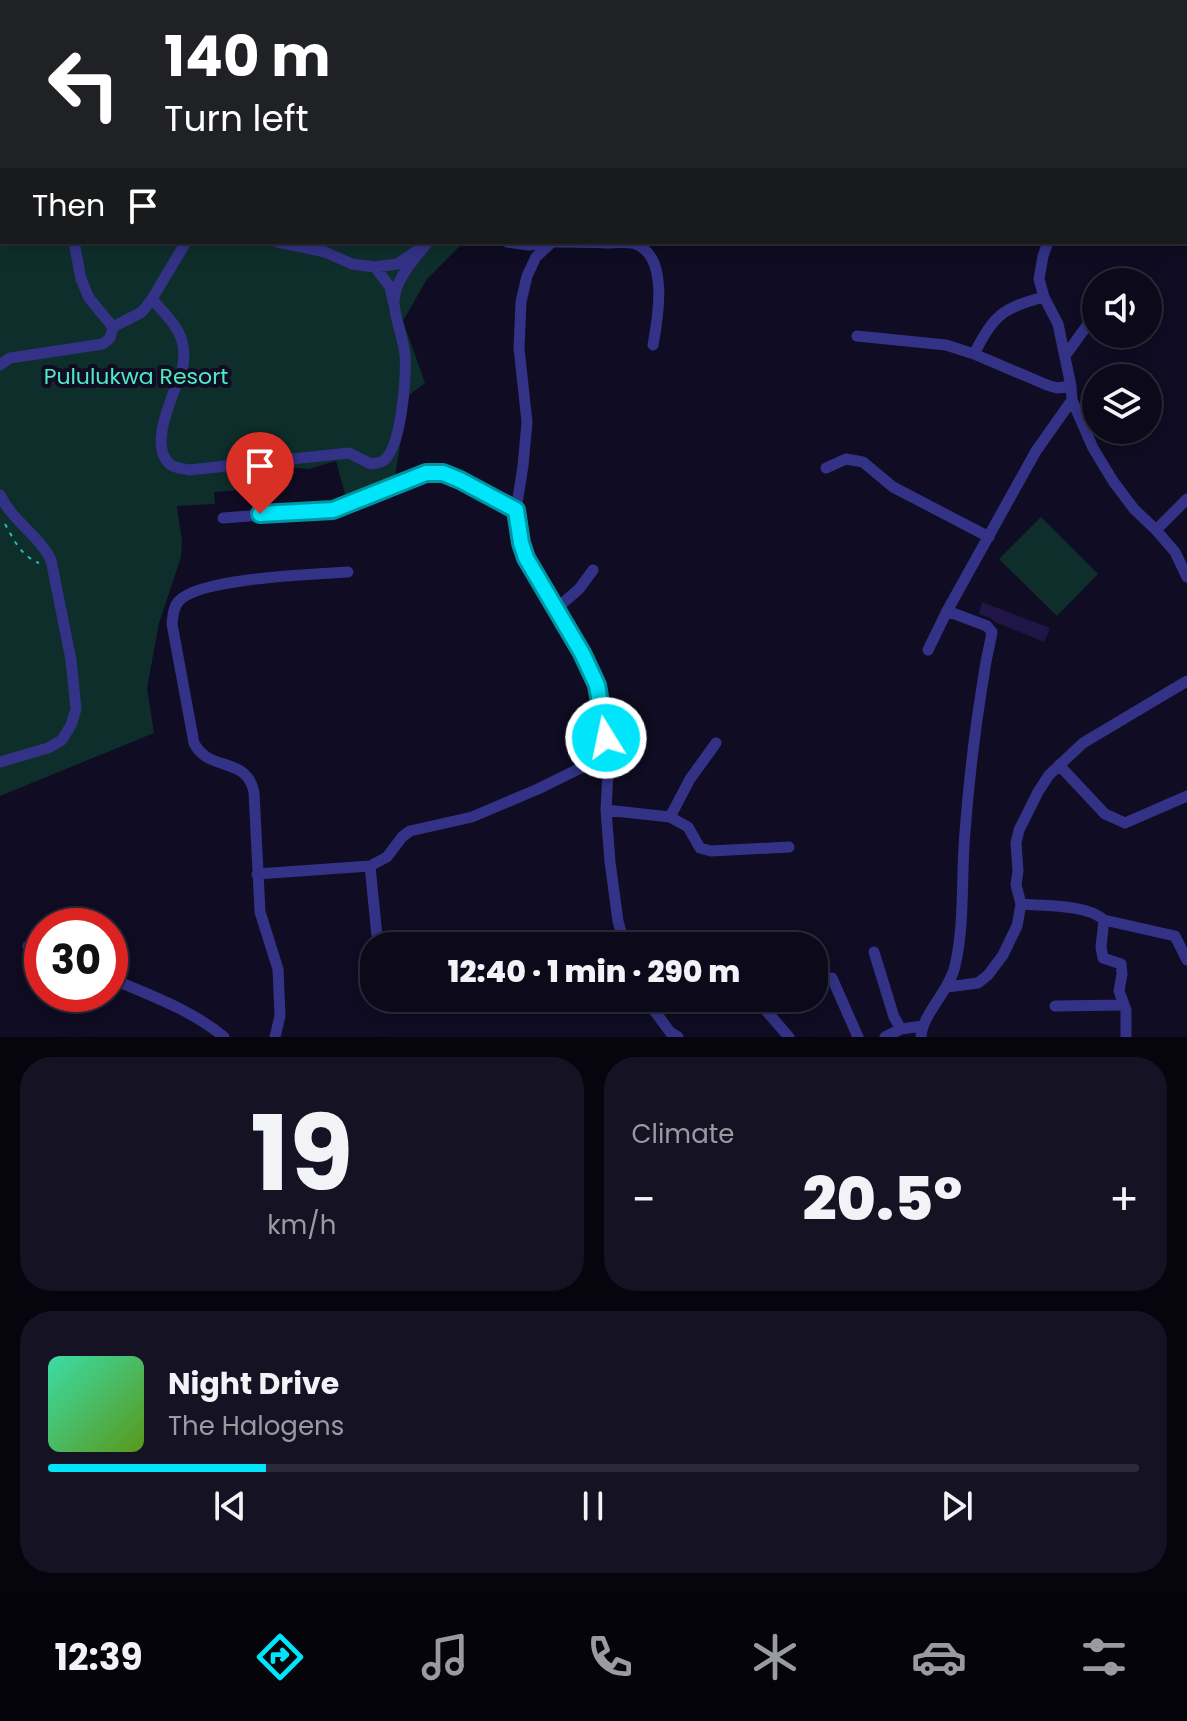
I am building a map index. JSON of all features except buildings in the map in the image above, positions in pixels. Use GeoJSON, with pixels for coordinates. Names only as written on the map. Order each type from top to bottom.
{"type":"FeatureCollection","features":[{"type":"Feature","properties":{"kind":"street"},"geometry":{"type":"LineString","coordinates":[[74,244],[81,279],[89,298],[113,327]]}},
{"type":"Feature","properties":{"kind":"street"},"geometry":{"type":"LineString","coordinates":[[0,365],[17,356],[103,344],[110,338],[113,327],[142,312],[185,244]]}},
{"type":"Feature","properties":{"kind":"street"},"geometry":{"type":"LineString","coordinates":[[287,244],[325,252],[352,264],[375,267],[397,264],[426,244]]}},
{"type":"Feature","properties":{"kind":"street"},"geometry":{"type":"LineString","coordinates":[[394,302],[398,287],[426,244]]}},
{"type":"Feature","properties":{"kind":"street"},"geometry":{"type":"LineString","coordinates":[[551,244],[536,257],[527,276],[521,302],[519,348],[527,422],[516,510],[526,558],[582,653],[597,685],[609,754],[606,810],[621,932]]}},
{"type":"Feature","properties":{"kind":"street"},"geometry":{"type":"LineString","coordinates":[[633,244],[643,248],[650,257],[659,282],[659,310],[653,345]]}},
{"type":"Feature","properties":{"kind":"street"},"geometry":{"type":"LineString","coordinates":[[1046,244],[1039,279],[1058,324],[1072,400],[1093,448],[1113,481],[1134,509],[1175,552],[1187,577]]}},
{"type":"Feature","properties":{"kind":"street"},"geometry":{"type":"LineString","coordinates":[[152,299],[183,342],[184,363],[168,406],[161,439],[165,457],[172,466],[189,470],[349,453],[371,464],[384,461],[395,446],[405,387],[405,354],[394,302],[390,287],[375,267]]}},
{"type":"Feature","properties":{"kind":"street"},"geometry":{"type":"LineString","coordinates":[[974,354],[993,320],[1005,310],[1044,297]]}},
{"type":"Feature","properties":{"kind":"street"},"geometry":{"type":"LineString","coordinates":[[1065,356],[1082,332]]}},
{"type":"Feature","properties":{"kind":"street"},"geometry":{"type":"LineString","coordinates":[[857,336],[946,345],[1047,385],[1057,388],[1071,386]]}},
{"type":"Feature","properties":{"kind":"street"},"geometry":{"type":"LineString","coordinates":[[928,650],[1036,451],[1072,400]]}},
{"type":"Feature","properties":{"kind":"street"},"geometry":{"type":"LineString","coordinates":[[826,468],[846,459],[863,462],[893,487],[989,537]]}},
{"type":"Feature","properties":{"kind":"street"},"geometry":{"type":"LineString","coordinates":[[223,518],[333,510],[426,473],[443,473],[516,510]]}},
{"type":"Feature","properties":{"kind":"street"},"geometry":{"type":"LineString","coordinates":[[0,495],[12,515],[47,552],[52,566],[71,660],[76,709],[62,740],[48,748],[0,762]]}},
{"type":"Feature","properties":{"kind":"street"},"geometry":{"type":"LineString","coordinates":[[1156,530],[1187,499]]}},
{"type":"Feature","properties":{"kind":"street"},"geometry":{"type":"LineString","coordinates":[[556,609],[579,589],[593,570]]}},
{"type":"Feature","properties":{"kind":"street"},"geometry":{"type":"LineString","coordinates":[[275,1037],[280,1016],[278,969],[260,912],[254,792],[251,780],[243,771],[199,753],[194,743],[172,624],[173,612],[177,602],[185,595],[237,581],[348,572]]}},
{"type":"Feature","properties":{"kind":"street"},"geometry":{"type":"LineString","coordinates":[[885,1037],[901,1029],[922,1032],[955,967],[971,771],[992,632],[987,626],[947,611]]}},
{"type":"Feature","properties":{"kind":"street"},"geometry":{"type":"LineString","coordinates":[[947,987],[978,983],[988,975],[1003,955],[1017,926],[1021,904],[1016,885],[1016,843],[1019,830],[1043,783],[1083,743],[1187,681]]}},
{"type":"Feature","properties":{"kind":"street"},"geometry":{"type":"LineString","coordinates":[[670,817],[690,779],[716,743]]}},
{"type":"Feature","properties":{"kind":"street"},"geometry":{"type":"LineString","coordinates":[[257,874],[370,866],[387,857],[410,831],[472,817],[609,754]]}},
{"type":"Feature","properties":{"kind":"street"},"geometry":{"type":"LineString","coordinates":[[1059,765],[1105,814],[1125,823],[1187,796]]}},
{"type":"Feature","properties":{"kind":"street"},"geometry":{"type":"LineString","coordinates":[[606,810],[670,817],[688,827],[700,848],[711,851],[789,847]]}},
{"type":"Feature","properties":{"kind":"street"},"geometry":{"type":"LineString","coordinates":[[370,866],[377,932]]}},
{"type":"Feature","properties":{"kind":"street"},"geometry":{"type":"LineString","coordinates":[[1021,904],[1084,910],[1097,913],[1104,920],[1175,936],[1187,960]]}},
{"type":"Feature","properties":{"kind":"street"},"geometry":{"type":"LineString","coordinates":[[1104,920],[1103,958],[1121,964],[1119,991],[1126,1010],[1126,1037]]}},
{"type":"Feature","properties":{"kind":"street"},"geometry":{"type":"LineString","coordinates":[[874,952],[894,1017],[901,1029]]}},
{"type":"Feature","properties":{"kind":"street"},"geometry":{"type":"LineString","coordinates":[[832,978],[858,1037]]}},
{"type":"Feature","properties":{"kind":"street"},"geometry":{"type":"LineString","coordinates":[[128,986],[166,1002],[224,1037]]}},
{"type":"Feature","properties":{"kind":"street"},"geometry":{"type":"LineString","coordinates":[[1055,1006],[1123,1005]]}},
{"type":"Feature","properties":{"kind":"street"},"geometry":{"type":"LineString","coordinates":[[655,1012],[670,1032],[678,1037]]}},
{"type":"Feature","properties":{"kind":"street"},"geometry":{"type":"LineString","coordinates":[[767,1012],[789,1037]]}},
{"type":"Feature","properties":{"kind":"path"},"geometry":{"type":"LineString","coordinates":[[3,521],[23,554],[34,562],[52,566]]}},
{"type":"Feature","properties":{"kind":"green space","name":"Pululukwa Resort"},"geometry":{"type":"Polygon","coordinates":[[[0,244],[462,244],[427,279],[403,321],[425,383],[408,396],[395,477],[346,498],[336,461],[309,469],[283,467],[281,487],[214,492],[215,504],[177,506],[181,557],[159,623],[147,688],[154,733],[0,796],[0,244]]]}},
{"type":"Feature","properties":{"kind":"green space"},"geometry":{"type":"Polygon","coordinates":[[[1041,517],[1098,574],[1057,616],[999,559],[1041,517]]]}},
{"type":"Feature","properties":{"kind":"route"},"geometry":{"type":"LineString","coordinates":[[260,514],[333,510],[426,473],[443,473],[516,510],[526,558],[582,653],[597,685],[606,738]]}}]}
